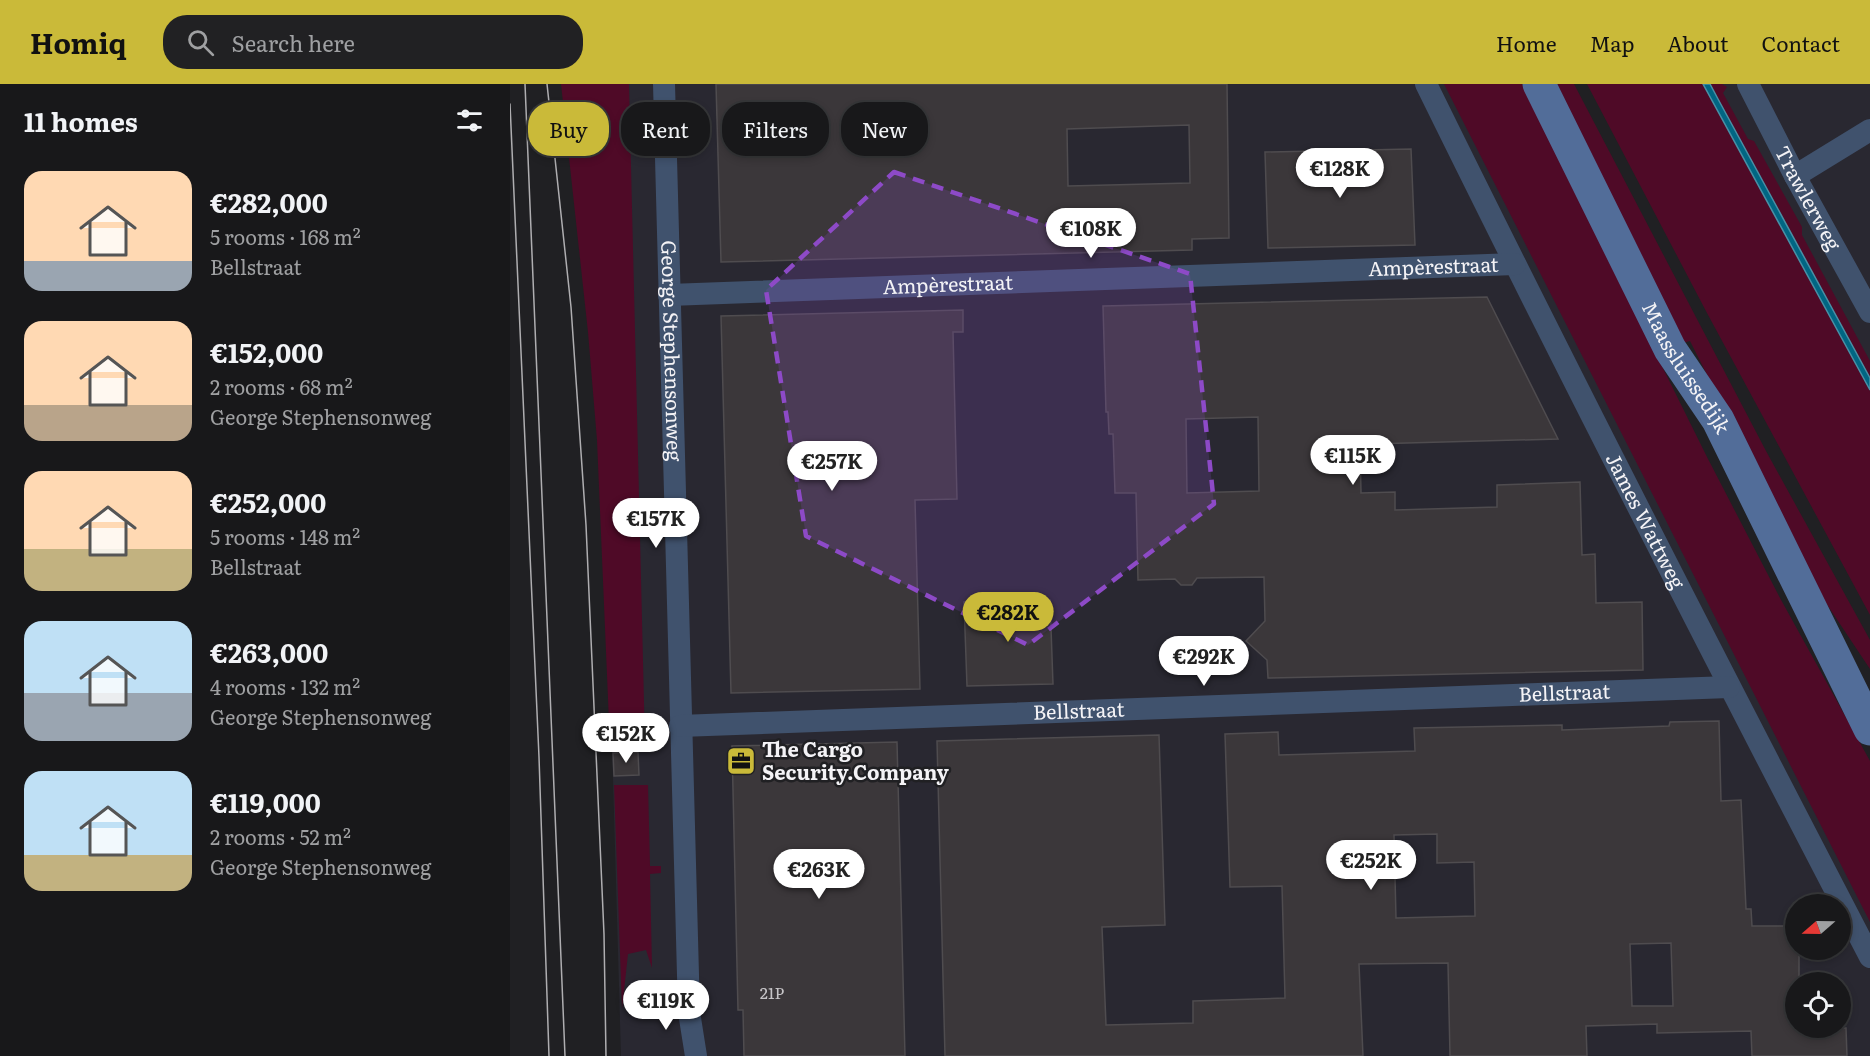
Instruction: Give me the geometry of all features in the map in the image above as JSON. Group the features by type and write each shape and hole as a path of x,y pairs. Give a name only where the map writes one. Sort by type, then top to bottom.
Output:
{"street":[{"name":"George Stephensonweg","path":"664,84 689,1012 696,1056"},
{"name":"James Wattweg","path":"1426,84 1729,687 1870,957"},
{"name":"Maassluissedijk","path":"1539,84 1670,349 1718,420 1870,729"},
{"name":"Trawlerweg","path":"1748,84 1795,176 1870,312"},
{"path":"1795,176 1870,130"},
{"name":"Ampèrestraat","path":"669,295 1515,264"},
{"name":"Maassluissedijk","path":"1834,652 1870,700"},
{"name":"Bellstraat","path":"680,726 1729,687"},
{"name":"George Stephensonweg","path":"682,1056 689,1012"}],"highlighted area":[{"path":"894,172 1190,274 1214,504 1028,645 806,536 766,290"}],"shaded area":[{"path":"561,84 629,84 629,102 621,102 621,156 631,156 645,744 610,745 597,440 569,156 609,156 609,102 563,102"},
{"path":"593,84 1458,84 1870,899 1870,1056 621,1056 595,156 609,156 609,102 594,102"},
{"path":"1444,84 1522,84 1707,457 1780,598 1870,761 1870,922"},
{"path":"1550,84 1574,84 1766,451 1870,640 1870,669 1824,600 1797,553 1690,341 1679,344"},
{"path":"1587,84 1722,84 1727,87 1723,93 1748,139 1754,141 1802,227 1802,235 1870,361 1870,615 1707,313"},
{"path":"1711,84 1870,84 1870,371"},
{"path":"614,785 648,785 650,866 661,866 661,873 650,874 652,968 646,950 628,954 622,1009"}],"water":[{"path":"1703,84 1710,84 1870,378 1870,390"}],"building":[{"path":"716,84 1227,84 1229,238 1192,239 1192,250 721,262","holes":["1189,125 1190,183 1068,186 1067,129"]},
{"path":"1411,149 1415,245 1268,248 1265,152"},
{"path":"1487,297 1558,439 1370,444 1370,447 1360,445 1361,493 1395,492 1395,510 1497,507 1497,485 1580,482 1582,555 1595,554 1596,603 1642,602 1643,670 1268,678 1267,660 1246,641 1265,621 1264,577 1197,578 1192,585 1181,585 1175,579 1138,580 1136,493 1115,493 1113,434 1109,434 1108,412 1106,412 1103,306","holes":["1258,417 1259,491 1187,493 1186,419"]},
{"path":"963,310 963,332 953,332 957,499 915,500 920,689 731,693 721,316"},
{"path":"1050,600 1053,684 967,686 964,602"},
{"path":"1719,721 1721,801 1741,800 1746,909 1751,909 1752,926 1785,926 1785,960 1799,960 1799,972 1785,972 1785,1038 1846,1038 1847,1056 1752,1056 1751,1031 1657,1033 1657,1024 1586,1026 1587,1056 1450,1056 1448,963 1359,964 1363,1056 945,1056 937,741 1159,735 1165,925 1102,927 1106,1025 1193,1023 1193,1001 1285,998 1282,886 1230,887 1225,734 1278,732 1279,755 1415,751 1414,728 1562,725 1562,730 1669,726 1670,722","holes":["1437,834 1437,863 1474,862 1475,916 1396,918 1394,835","1671,943 1673,1006 1632,1006 1630,944"]},
{"path":"897,742 905,1056 744,1056 743,1010 738,1010 732,746"},
{"path":"638,752 639,775 614,776 613,753"}],"tram line":[{"path":"525,84 565,1056"},
{"path":"547,84 571,307 586,525 604,934 606,1056"},
{"path":"510,104 539,757 549,1056"}],"place":[{"name":"The Cargo Security.Company","path":"741,761"}]}
